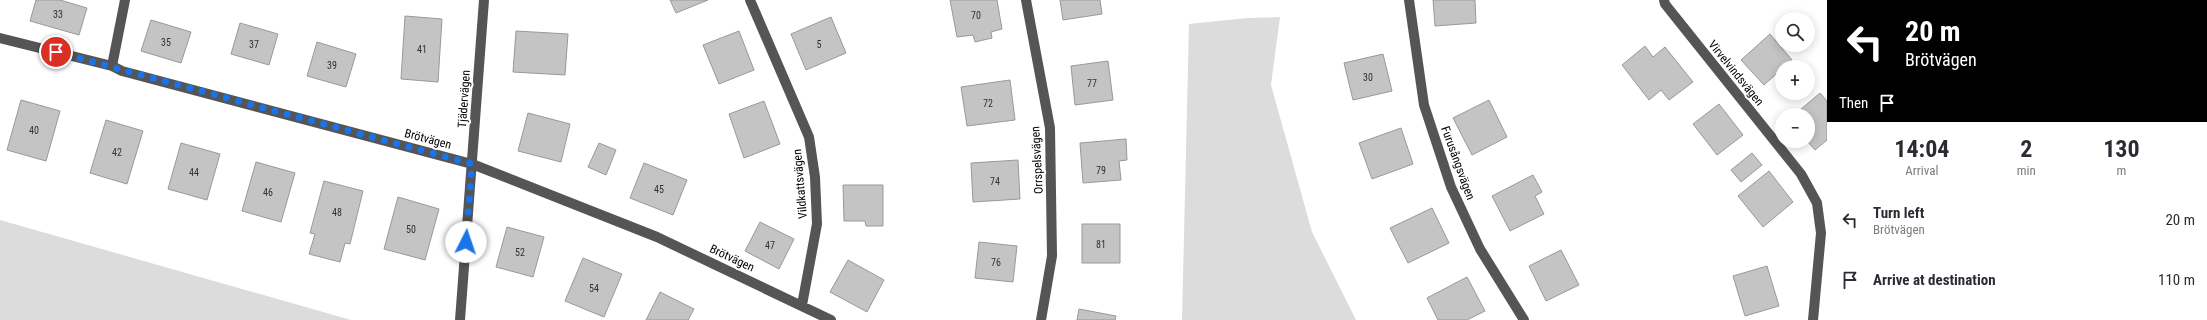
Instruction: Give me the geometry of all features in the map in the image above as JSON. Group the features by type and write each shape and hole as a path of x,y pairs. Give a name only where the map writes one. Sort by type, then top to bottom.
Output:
{"street":[{"path":"112,66 125,0"},
{"name":"Tjädervägen","path":"460,320 484,0"},
{"name":"Vildkattsvägen","path":"750,0 809,137 815,177 817,224 802,305"},
{"name":"Orrspelsvägen","path":"1026,0 1050,128 1052,256 1041,320"},
{"name":"Furusångsvägen","path":"1409,0 1424,105 1451,187 1480,250 1524,320"},
{"name":"Virvelvindsvägen","path":"1664,0 1665,4 1801,174 1817,203 1821,233 1813,320"},
{"name":"Brötvägen","path":"0,38 112,66 130,73 472,164 657,237 831,320"}],"shaded area":[{"path":"1280,17 1271,85 1312,232 1356,320 1182,320 1189,24 1247,18"},
{"path":"0,220 351,320 0,320"}],"building":[{"path":"36,0 60,0 87,8 79,35 30,21"},
{"path":"670,0 708,0 676,13"},
{"path":"950,0 997,0 1002,29 991,32 992,38 975,42 973,35 957,37"},
{"path":"1060,0 1100,0 1102,14 1063,20"},
{"path":"1433,0 1475,0 1476,23 1435,26"},
{"path":"405,16 442,19 438,82 401,79"},
{"path":"831,17 846,53 806,70 791,34"},
{"path":"151,20 191,32 181,63 141,51"},
{"path":"240,23 278,34 269,65 231,54"},
{"path":"516,31 568,34 565,75 513,72"},
{"path":"739,31 754,70 719,84 703,45"},
{"path":"1770,34 1775,40 1775,52 1785,52 1792,60 1775,60 1775,75 1764,85 1741,60"},
{"path":"317,42 356,54 346,87 307,76"},
{"path":"1645,46 1653,57 1665,47 1693,82 1669,100 1661,90 1649,100 1622,65"},
{"path":"1383,54 1392,91 1353,100 1344,63"},
{"path":"1108,61 1113,100 1075,105 1071,66"},
{"path":"1010,80 1015,120 967,126 961,87"},
{"path":"1820,93 1827,101 1827,140 1815,150 1813,148 1815,148 1815,108 1802,108 1812,100 1815,100 1815,97"},
{"path":"21,100 60,111 46,161 7,150"},
{"path":"1489,100 1507,137 1472,155 1453,118"},
{"path":"764,101 780,144 744,158 729,114"},
{"path":"1719,104 1743,135 1717,155 1693,124"},
{"path":"528,113 570,124 561,162 518,151"},
{"path":"106,120 143,131 127,184 90,173"},
{"path":"1401,128 1413,164 1372,179 1359,143"},
{"path":"1126,139 1127,160 1119,161 1121,180 1083,183 1080,143"},
{"path":"181,143 220,154 207,200 168,189"},
{"path":"599,143 616,150 606,175 588,167"},
{"path":"1752,153 1762,165 1741,182 1731,170"},
{"path":"1018,160 1020,199 973,202 971,163"},
{"path":"256,162 295,173 281,222 242,211"},
{"path":"644,163 687,180 673,215 630,198"},
{"path":"1769,171 1793,202 1763,227 1738,196"},
{"path":"1533,175 1542,192 1535,196 1544,214 1510,231 1492,196"},
{"path":"324,181 363,191 350,244 345,243 340,262 309,254 315,234 310,233"},
{"path":"843,185 883,185 883,226 866,226 865,221 844,221"},
{"path":"398,197 439,209 425,260 384,249"},
{"path":"1432,208 1449,243 1408,263 1390,228"},
{"path":"760,222 794,239 779,269 745,251"},
{"path":"1082,224 1120,224 1120,263 1082,263"},
{"path":"507,227 544,237 533,277 496,267"},
{"path":"979,242 1017,246 1013,282 975,278"},
{"path":"1561,250 1579,285 1546,301 1529,266"},
{"path":"583,258 622,274 604,317 565,301"},
{"path":"848,260 884,280 867,312 830,292"},
{"path":"1767,266 1779,306 1745,316 1733,276"},
{"path":"1467,277 1485,311 1467,320 1438,320 1427,298"},
{"path":"660,292 694,309 688,320 646,320"},
{"path":"1079,309 1116,316 1115,320 1077,320"}],"route":[{"path":"56,52 472,164 466,242"}]}
